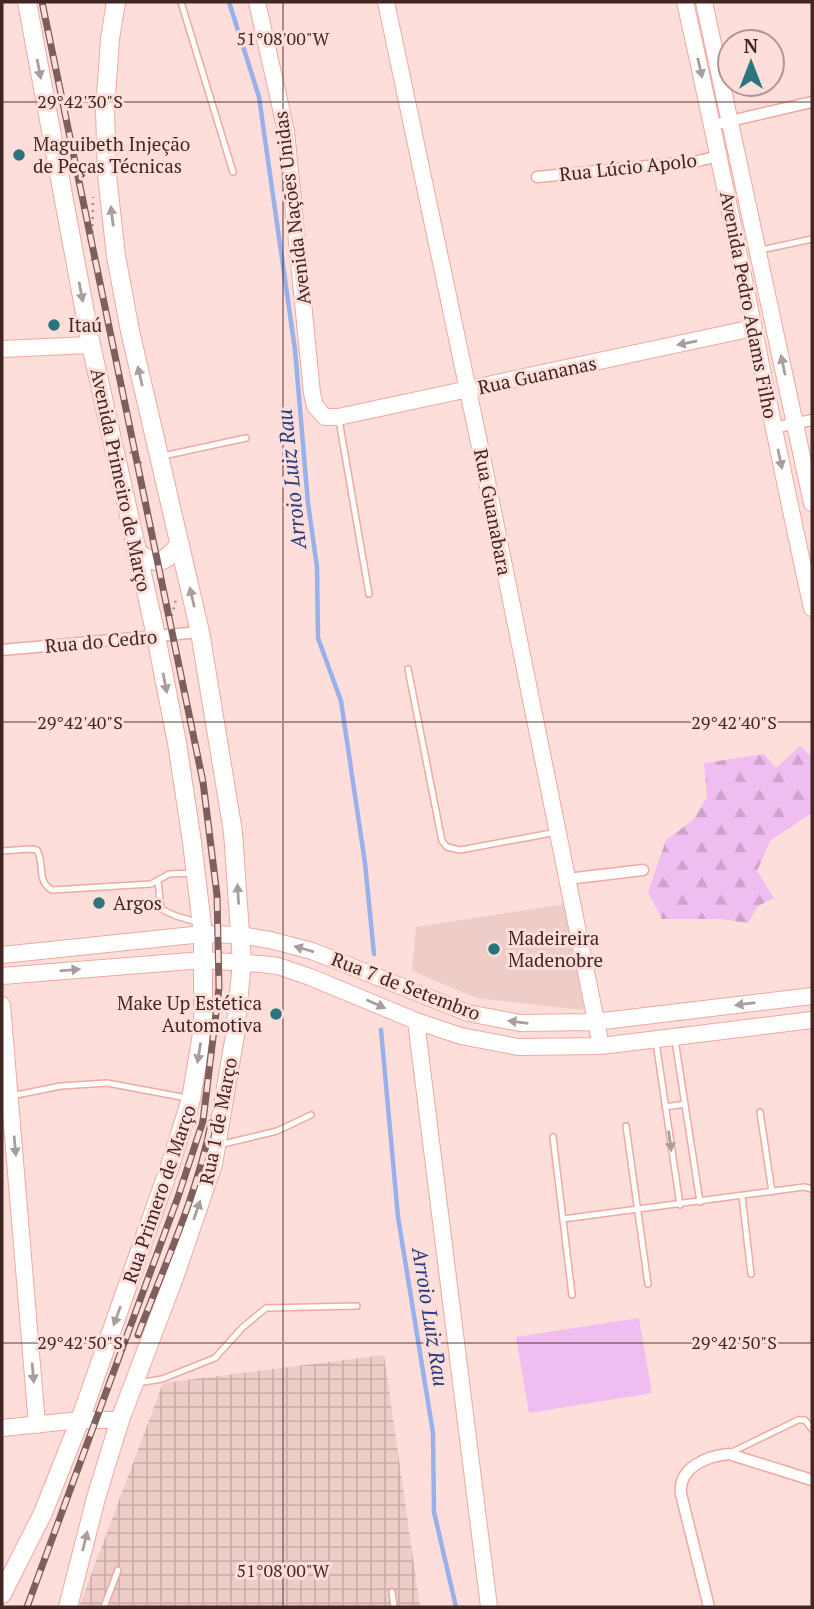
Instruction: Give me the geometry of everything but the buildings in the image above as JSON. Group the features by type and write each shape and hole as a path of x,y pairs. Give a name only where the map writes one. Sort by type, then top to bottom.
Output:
{"main road":[{"name":"Avenida Primeiro de Março","path":"27,2 91,345 177,743 196,872 203,960"},
{"name":"Avenida Primeiro de Março","path":"116,2 105,89 107,175 116,256 130,331 200,632 233,832 242,962"},
{"path":"136,552 149,560 162,561 169,558 180,544"},
{"name":"Rua Primero de Março","path":"80,1420 191,1099 203,1028 203,960"},
{"name":"Rua 1 de Março","path":"134,1384 213,1164 235,1035 242,962"},
{"path":"68,1607 96,1498 134,1384"},
{"path":"2,1594 43,1513 80,1420"}],"street":[{"name":"Avenida Nações Unidas","path":"257,2 286,131 312,393 315,406 330,416"},
{"name":"Rua Guanabara","path":"386,2 601,1046"},
{"name":"Avenida Pedro Adams Filho","path":"685,2 713,124 773,428 809,583 812,608"},
{"name":"Avenida Pedro Adams Filho","path":"704,2 812,503"},
{"path":"713,124 812,102"},
{"name":"Rua Lúcio Apolo","path":"537,177 698,161 719,156"},
{"name":"Rua Guananas","path":"330,416 468,390 753,328"},
{"path":"2,349 91,345"},
{"path":"773,428 812,420"},
{"name":"Rua do Cedro","path":"2,650 200,632"},
{"path":"567,879 643,870"},
{"name":"Rua 7 de Setembro","path":"2,955 202,928 270,940 312,951 468,1013 520,1023 595,1022 812,996"},
{"name":"Rua 7 de Setembro","path":"2,976 203,960 261,964 289,970 355,994 416,1021 461,1036 518,1047 601,1046 812,1020"},
{"path":"2,1005 11,1096 7,1117 37,1425"},
{"path":"416,1021 489,1607"},
{"path":"2,1428 80,1420 120,1420"},
{"path":"709,1607 680,1484 685,1473 702,1461 716,1455 729,1454 812,1480"}],"lane":[{"path":"181,2 233,172"},
{"path":"759,251 812,239"},
{"path":"330,416 369,594"},
{"path":"159,457 246,438"},
{"path":"408,669 442,841 447,847 460,850 558,832"},
{"path":"2,851 37,850 42,879 47,888 52,890 151,884 169,874 196,872"},
{"path":"158,881 161,909 202,928"},
{"path":"674,1037 701,1202"},
{"path":"656,1039 680,1205"},
{"path":"11,1096 61,1086 107,1083 191,1099"},
{"path":"665,1107 685,1104"},
{"path":"760,1112 772,1192"},
{"path":"216,1146 277,1131 312,1115"},
{"path":"626,1126 648,1284"},
{"path":"553,1137 572,1295"},
{"path":"563,1219 808,1187 812,1189"},
{"path":"742,1196 751,1274"},
{"path":"134,1384 162,1379 215,1358 242,1328 266,1308 357,1306"},
{"path":"729,1454 798,1420 805,1420 812,1429"},
{"path":"104,1607 118,1570"},
{"path":"392,1592 394,1607"}],"shaded area":[{"name":"Madeireira Madenobre","path":"565,904 584,1010 477,998 412,971 416,927"},
{"path":"384,1355 420,1607 79,1607 163,1383"}],"green space":[{"path":"800,746 812,757 812,813 770,841 757,871 774,898 758,906 748,923 721,919 662,919 648,892 666,840 693,820 707,797 704,763 764,754 776,768"},
{"path":"639,1318 652,1393 529,1413 516,1337"}],"waterway":[{"name":"Arroio Luiz Rau","path":"229,2 259,97 295,350 308,503 317,567 318,638 341,701 365,863 374,954"},
{"name":"Arroio Luiz Rau","path":"381,1030 398,1217 433,1433 434,1512 456,1607"}],"railway":[{"path":"27,1607 178,1197 203,1121 219,988 217,895 203,782 42,2"},
{"path":"138,1335 189,1204 211,1123"}],"place":[{"name":"Maguibeth Injeção de Peças Técnicas","path":"19,155"},
{"name":"Itaú","path":"54,325"},
{"name":"Argos","path":"99,903"},
{"name":"Madeireira Madenobre","path":"494,949"},
{"name":"Make Up Estética Automotiva","path":"276,1014"}]}
